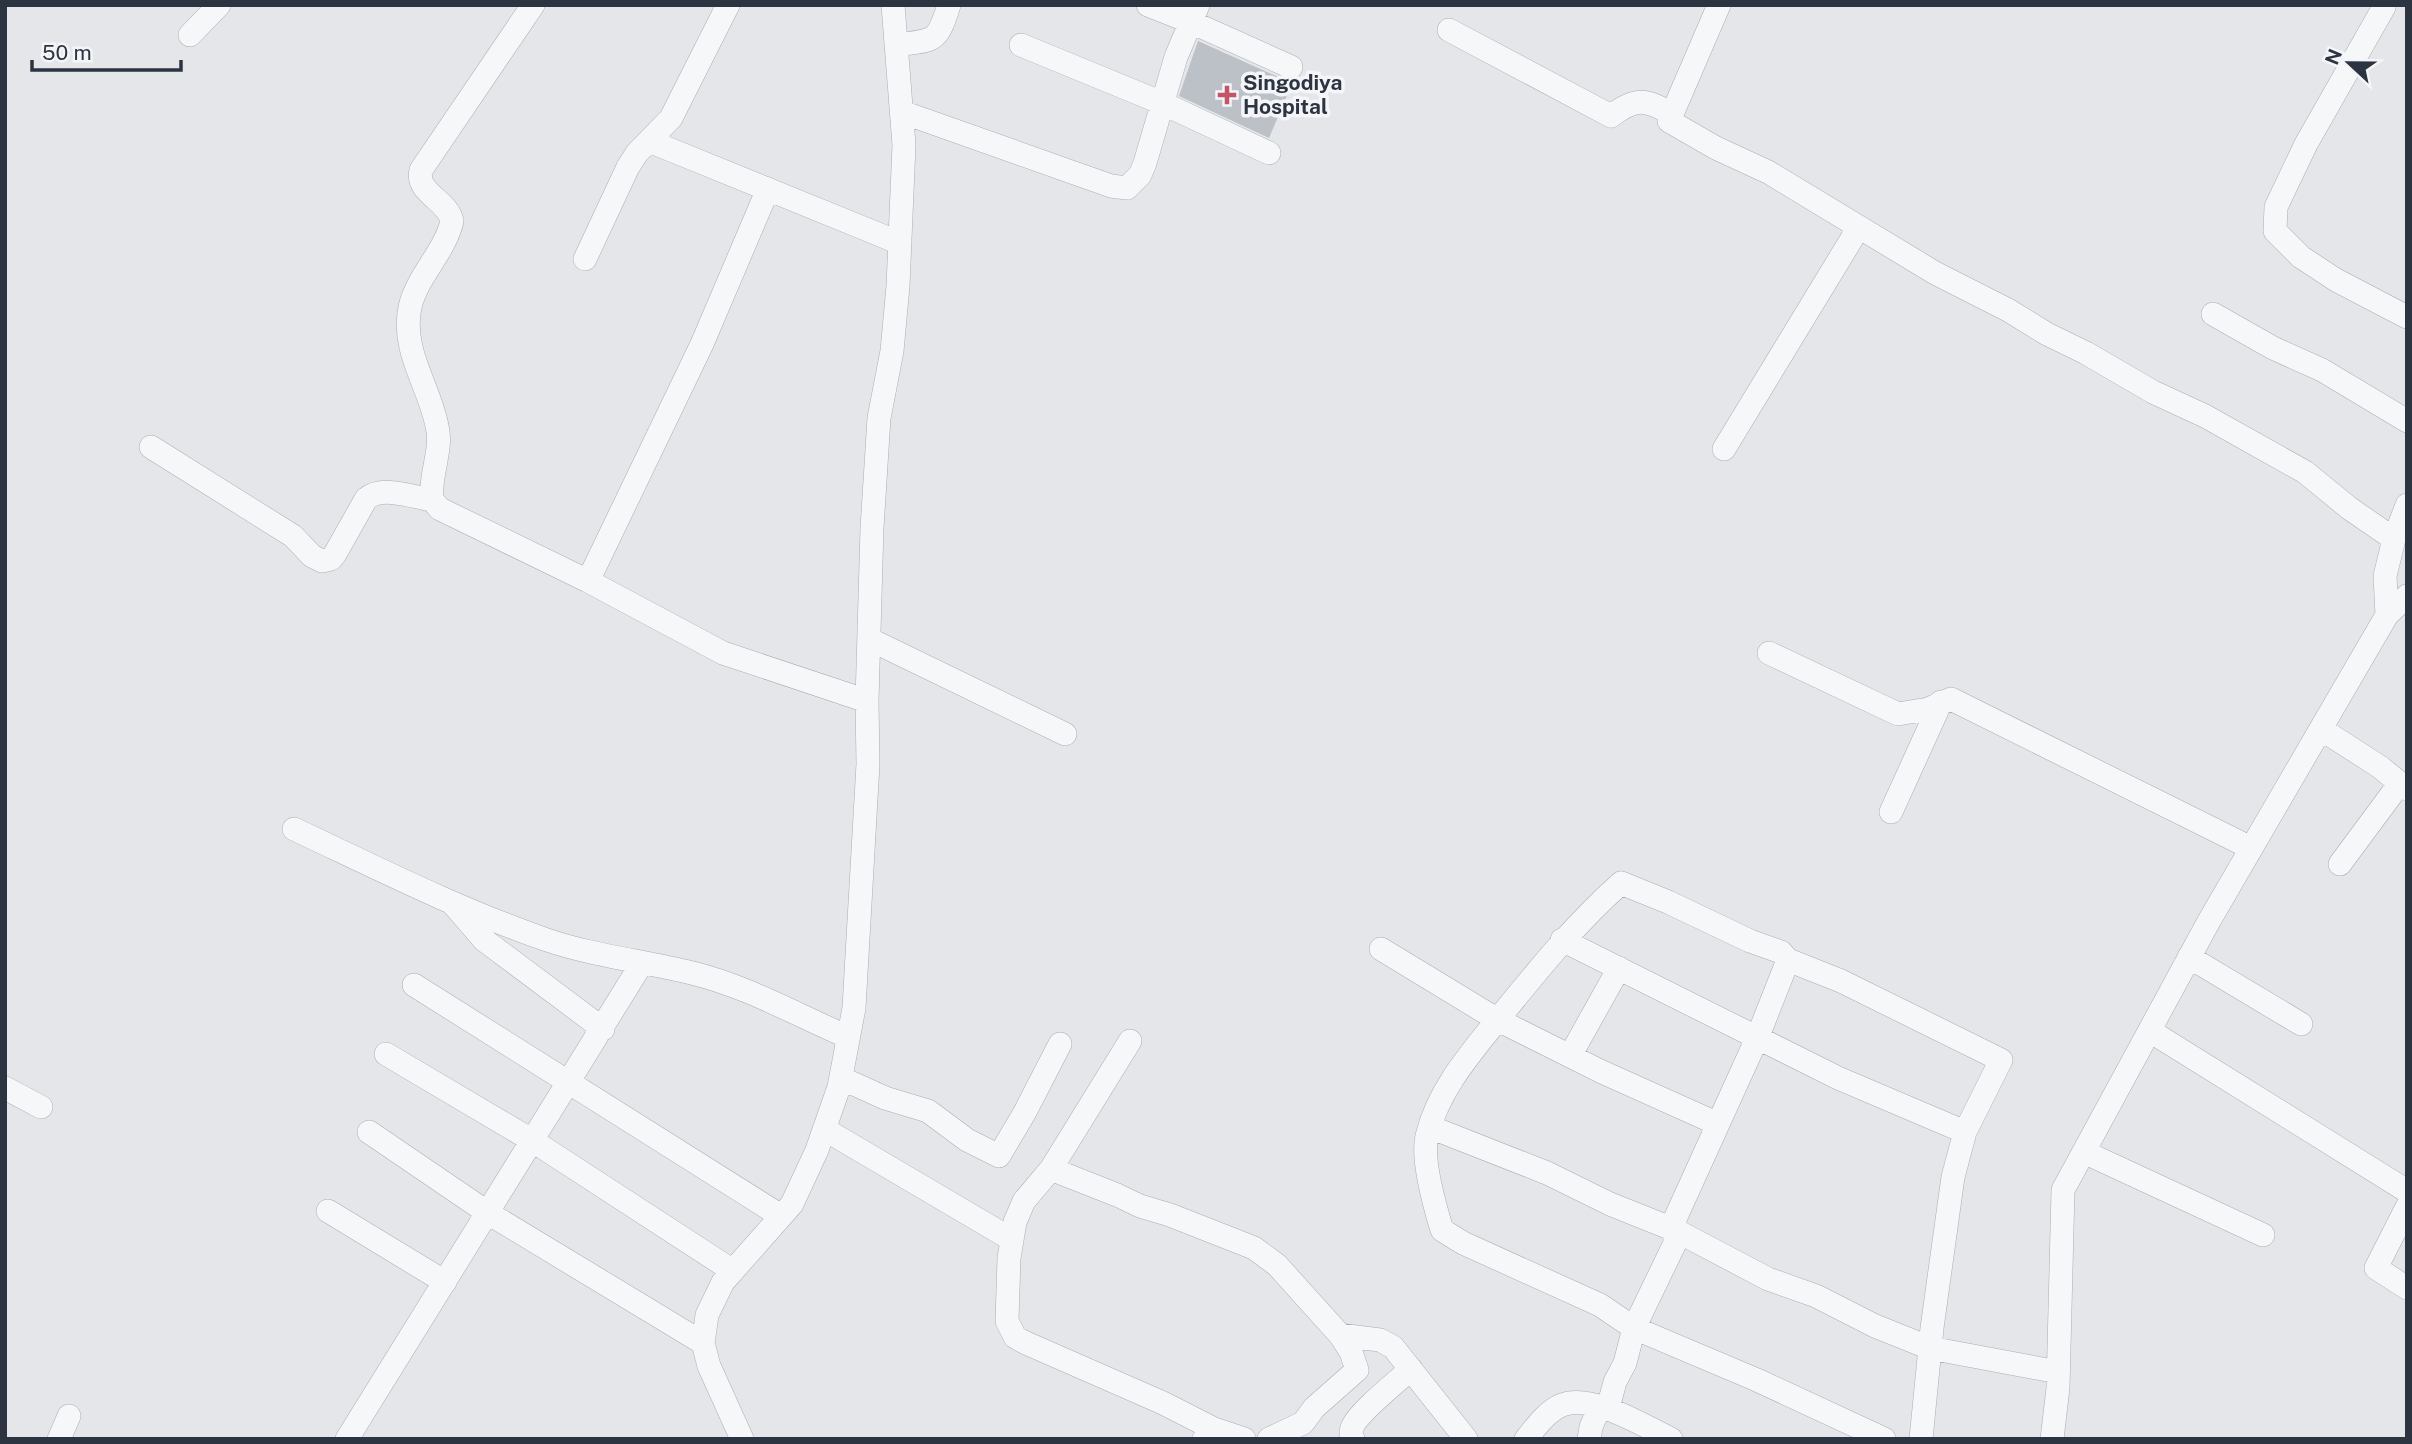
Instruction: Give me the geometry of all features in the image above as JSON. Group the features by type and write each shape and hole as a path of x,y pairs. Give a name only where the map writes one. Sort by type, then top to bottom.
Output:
{"street":[{"path":"432,500 439,435 414,365 408,325 410,307 417,289 452,221 448,210 425,188 419,175 533,5"},
{"path":"585,258 628,167 637,153 671,118 728,5"},
{"path":"742,1439 709,1366 703,1343 707,1315 723,1283 792,1204 824,1129 841,1077 854,1008 868,764 872,528 879,418 892,351 904,145 893,5"},
{"path":"896,45 928,41 937,36 949,5"},
{"path":"1148,5 1195,14 1291,67"},
{"path":"1718,6 1669,121 1716,148 1768,172 1935,273 2305,472 2349,508 2394,539"},
{"path":"2384,6 2306,144 2276,206 2275,231 2310,262 2336,280 2407,317"},
{"path":"190,35 211,8"},
{"path":"902,112 1119,188 1127,188 1140,175 1176,57 1195,14"},
{"path":"1449,30 1611,116 1623,107 1639,101 1654,104 1672,114"},
{"path":"1021,45 1162,103 1269,153"},
{"path":"649,141 900,243"},
{"path":"588,581 702,344 768,189"},
{"path":"1724,449 1859,227"},
{"path":"2213,314 2273,348 2322,370 2407,421"},
{"path":"151,447 293,536 322,561 331,559 335,554 366,499 371,495 386,493 432,500 440,509 588,581 723,653 867,701"},
{"path":"2387,615 2385,576 2394,539 2407,505"},
{"path":"2052,1439 2058,1372 2063,1190 2251,848 2387,615 2407,596"},
{"path":"869,639 1065,734"},
{"path":"1769,653 1898,714 1928,709 1951,699 2251,848"},
{"path":"1891,811 1941,702"},
{"path":"2321,729 2380,767 2403,786 2340,864"},
{"path":"294,829 452,903 550,941 720,981 848,1037"},
{"path":"1884,1439 1758,1380 1634,1328 1600,1305 1516,1268 1442,1230 1428,1173 1426,1138 1440,1100 1459,1068 1562,940 1621,884 1781,952 1788,960 1840,981 2001,1060 1965,1132 1949,1205 1921,1439"},
{"path":"452,903 484,940 603,1029"},
{"path":"1562,940 1838,1078 1965,1132"},
{"path":"1381,949 1498,1020 1718,1124"},
{"path":"2189,957 2301,1024"},
{"path":"1525,1439 1552,1411 1564,1404 1609,1404 1615,1382 1625,1363 1634,1328 1675,1242 1675,1219 1758,1037 1788,960"},
{"path":"347,1439 642,962"},
{"path":"1570,1056 1619,968"},
{"path":"414,985 781,1216"},
{"path":"2150,1031 2407,1191"},
{"path":"1130,1041 1051,1169 1024,1201 1011,1239 1007,1321 1015,1337 1163,1403 1209,1434 1244,1439"},
{"path":"841,1077 885,1098 928,1111 967,1140 999,1156 1026,1112 1060,1044"},
{"path":"386,1054 533,1141 733,1271"},
{"path":"5,1088 41,1107"},
{"path":"1430,1127 1502,1154 1610,1204 1675,1230 1768,1279 1816,1296 1875,1326 1930,1348 2058,1372"},
{"path":"824,1129 1011,1239"},
{"path":"369,1132 488,1213 703,1343"},
{"path":"2084,1152 2263,1235"},
{"path":"1051,1169 1140,1206 1254,1248 1277,1265 1340,1335 1351,1352 1357,1370 1314,1408 1303,1423 1269,1439"},
{"path":"2407,1207 2375,1268 2407,1288"},
{"path":"328,1211 445,1282"},
{"path":"1340,1335 1387,1343 1466,1439"},
{"path":"1353,1439 1352,1427 1360,1416 1411,1369"},
{"path":"1589,1439 1591,1427 1601,1406"},
{"path":"1601,1406 1671,1439"},
{"path":"59,1439 69,1416"}],"building":[{"path":"1198,41 1285,80 1293,81 1269,138 1179,96"}],"place":[{"name":"Singodiya Hospital","path":"1227,95"}]}
